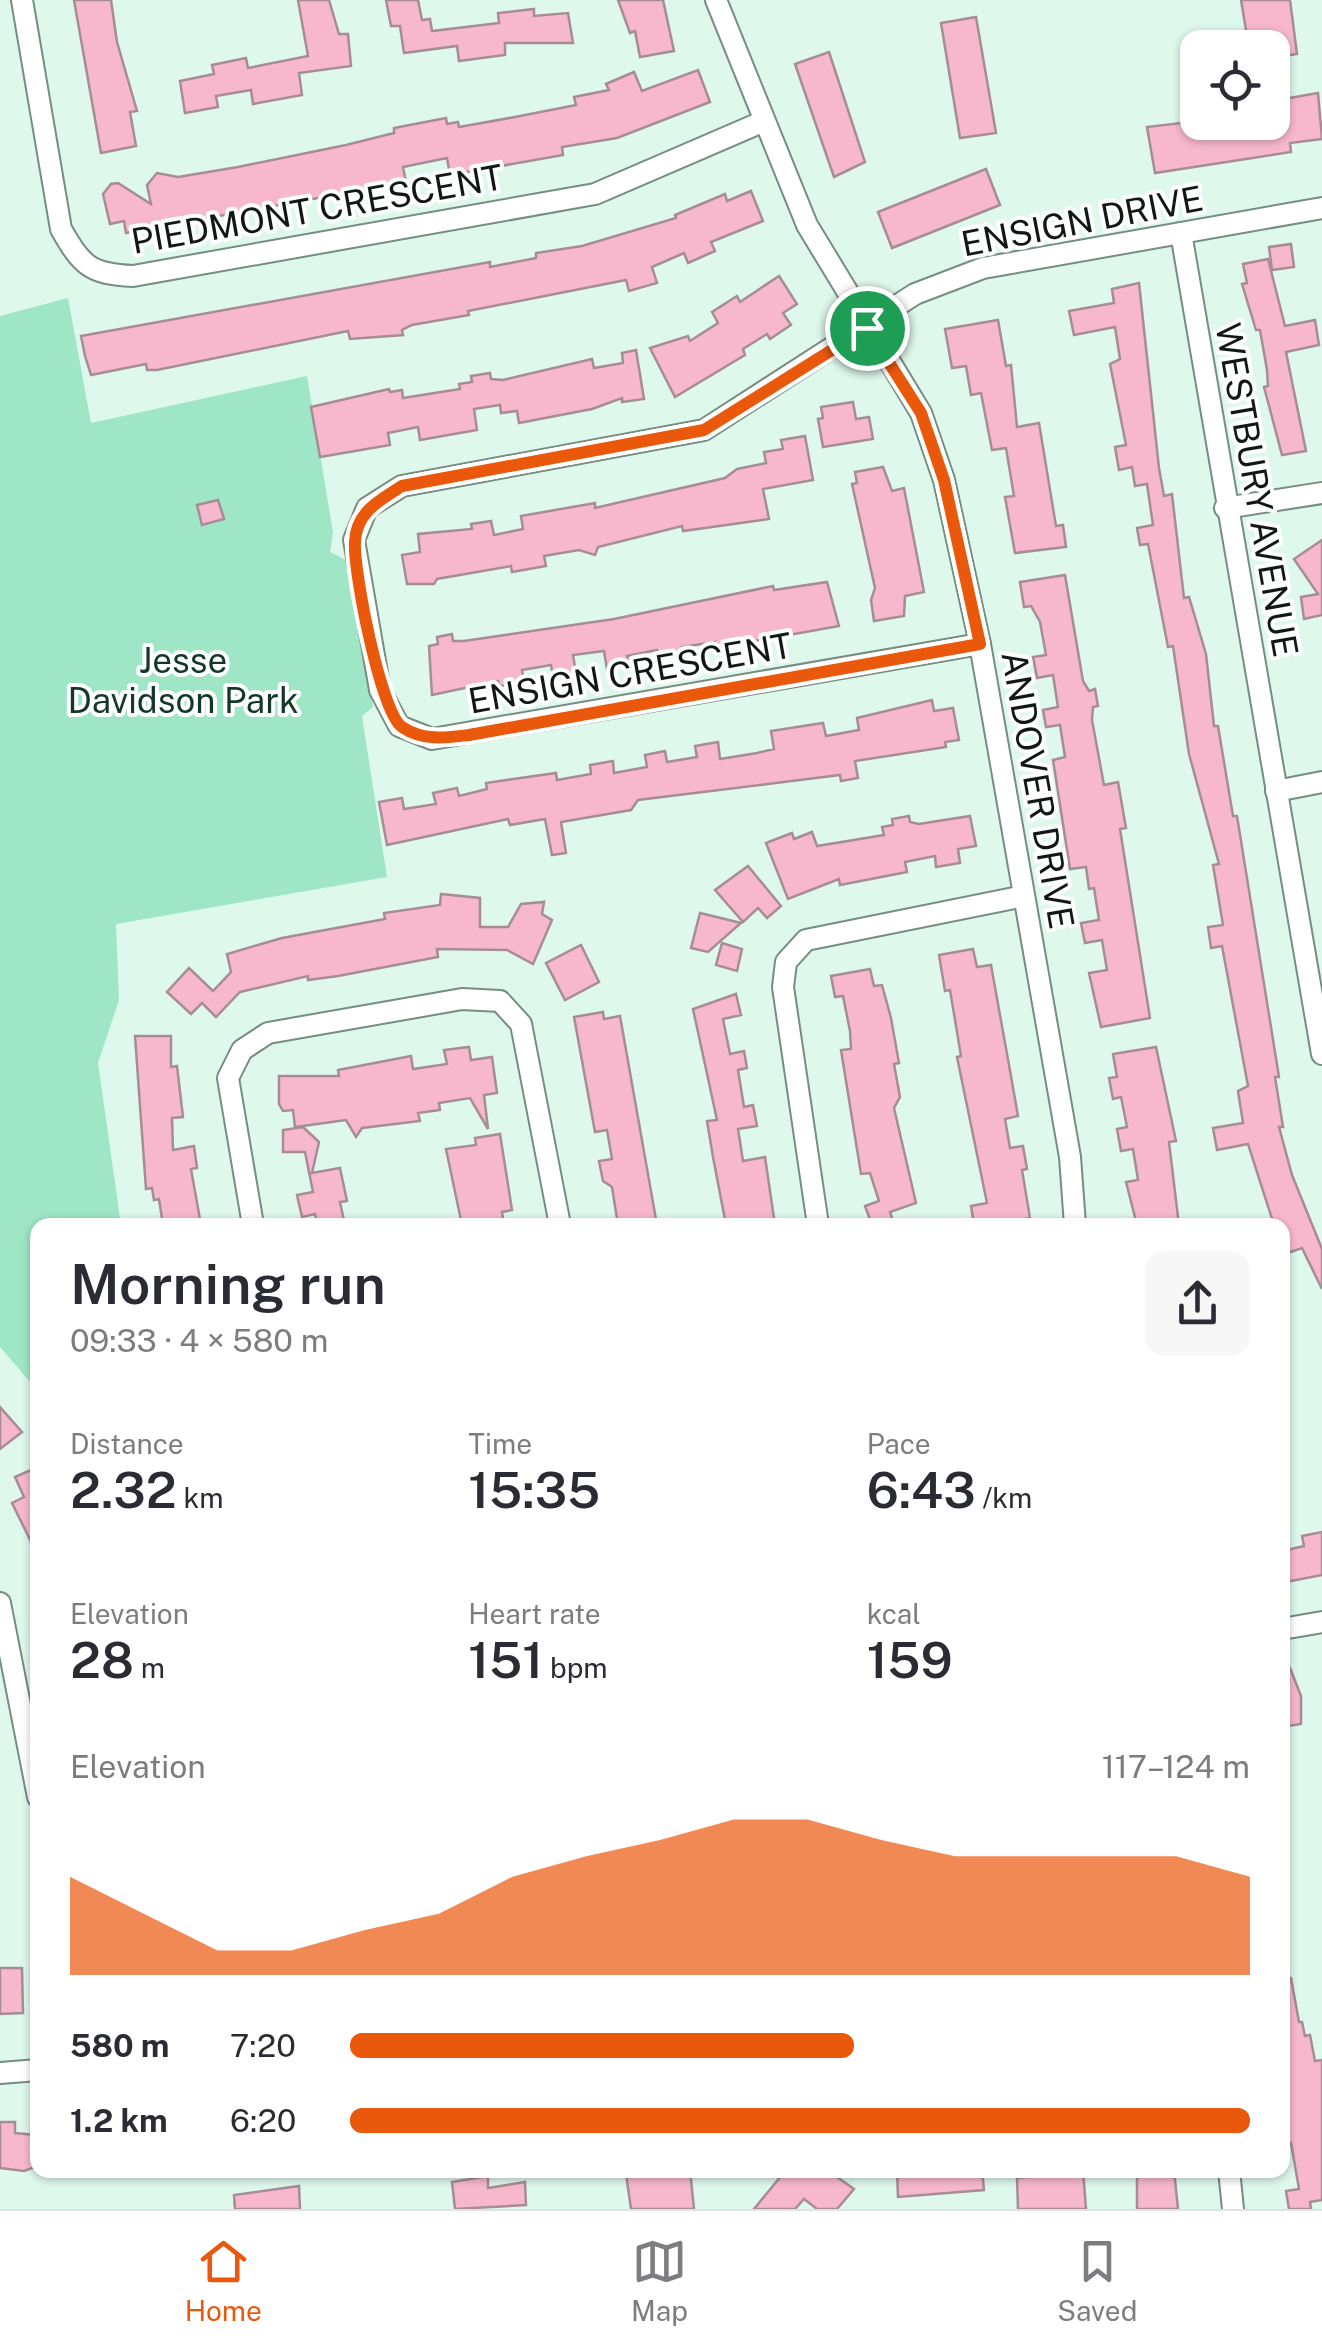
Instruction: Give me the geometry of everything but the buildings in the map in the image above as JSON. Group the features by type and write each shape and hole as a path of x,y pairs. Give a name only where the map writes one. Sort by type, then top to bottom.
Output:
{"street":[{"name":"PIEDMONT CRESCENT","path":"22,0 61,230 79,261 104,274 133,276 595,194 762,122"},
{"name":"ANDOVER DRIVE","path":"716,0 762,122 807,225 921,413 944,480 980,644 1070,1158 1074,1218"},
{"name":"ENSIGN DRIVE","path":"867,328 915,294 984,268 1322,208"},
{"name":"WESTBURY AVENUE","path":"1181,233 1225,508 1322,1054"},
{"name":"ENSIGN CRESCENT","path":"867,328 704,430 402,486 367,508 354,540 380,690 399,726 432,739 980,644"},
{"path":"1225,508 1322,494"},
{"path":"1276,791 1322,782"},
{"path":"817,1218 782,986 786,962 806,940 1024,896"},
{"path":"252,1218 228,1078 242,1050 268,1033 462,999 500,1001 521,1024 559,1218"},
{"path":"0,1603 30,1756"},
{"path":"1290,1628 1322,1622"},
{"path":"0,2073 30,2071"},
{"path":"1230,2178 1233,2209"}],"green space":[{"name":"Jesse Davidson Park","path":"68,298 91,423 307,376 333,532 330,552 346,560 373,707 362,716 387,877 116,924 119,1000 98,1063 120,1218 30,1218 30,1382 0,1347 0,316"}],"route":[{"path":"867,328 921,413 944,480 980,644 469,735 432,739 399,726 380,690 354,540 367,508 402,486 704,430 867,328"}]}
